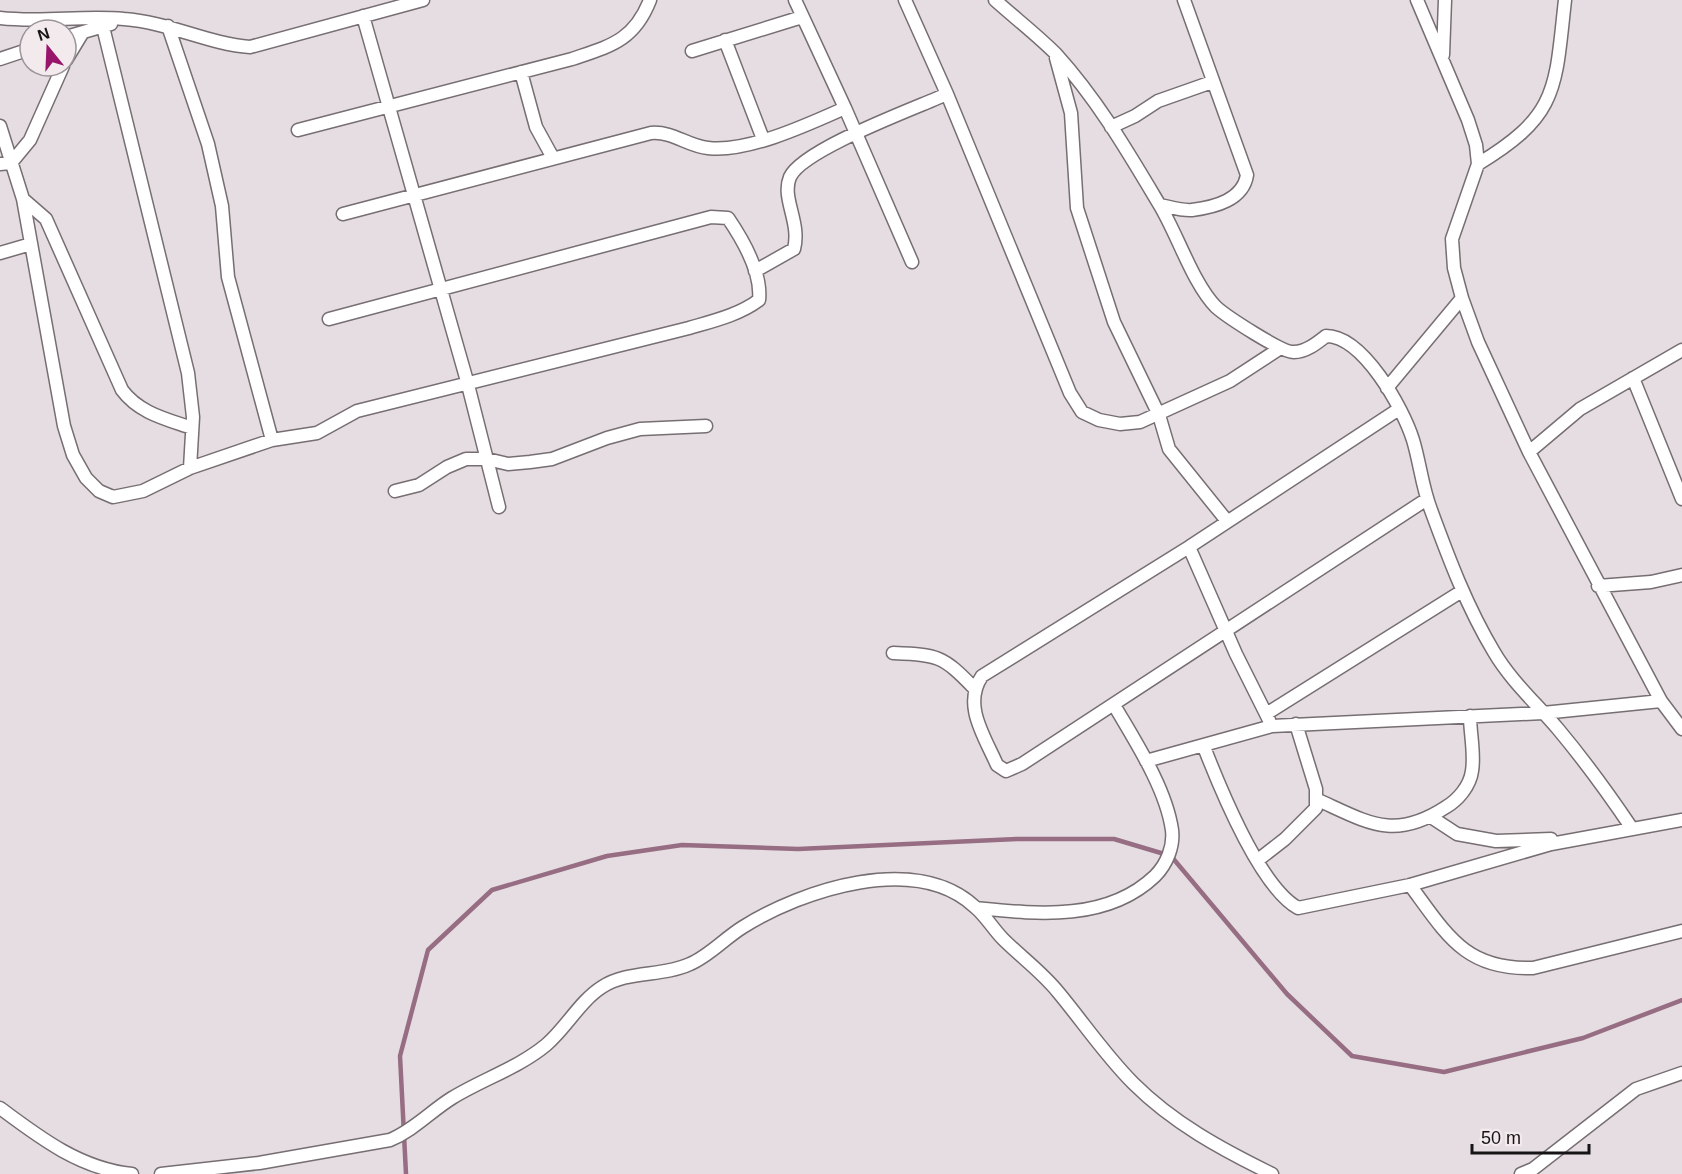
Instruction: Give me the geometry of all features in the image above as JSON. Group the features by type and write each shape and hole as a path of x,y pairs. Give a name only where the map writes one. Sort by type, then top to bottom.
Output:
{"street":[{"path":"0,18 33,22 125,18 168,26 234,46 250,47 423,0"},
{"path":"298,130 611,46 631,33 644,16 650,0"},
{"path":"795,0 912,262"},
{"path":"905,0 948,94 1070,393 1082,412 1100,420 1120,424 1140,422 1230,381 1279,349"},
{"path":"995,0 1056,54 1111,127 1160,205 1194,272 1216,307 1279,349 1294,352 1311,347 1326,336 1334,336 1351,346 1388,388 1413,439 1427,499 1462,591 1494,652 1527,698 1584,759 1631,827"},
{"path":"1160,205 1191,210 1236,197 1245,187 1247,175 1184,0"},
{"path":"1416,0 1443,59 1476,144 1478,164 1452,239 1454,268 1478,342 1529,452 1598,586 1661,701 1682,729"},
{"path":"1443,59 1445,0"},
{"path":"1478,164 1516,139 1530,127 1545,107 1559,52 1565,0"},
{"path":"363,16 467,381 499,507"},
{"path":"692,51 802,17"},
{"path":"78,33 125,18"},
{"path":"168,26 208,144 222,206 228,277 272,440"},
{"path":"103,27 188,373 192,429 190,468"},
{"path":"78,40 83,32"},
{"path":"725,40 763,139"},
{"path":"0,59 18,53"},
{"path":"1056,54 1071,113 1077,208 1114,322 1159,415 1169,449 1227,520"},
{"path":"520,72 537,127 553,158"},
{"path":"5,164 30,140 58,78"},
{"path":"1111,127 1135,117 1158,101 1212,82"},
{"path":"755,272 794,249 797,237 796,222 788,197 790,178 800,164 856,134 948,94"},
{"path":"343,214 661,132 707,148 738,146 801,128 845,108"},
{"path":"0,126 5,164 23,199 64,426 73,455 87,478 99,491 113,497 129,495 190,468 272,440 317,433 357,411 467,381 689,328 728,316 749,308 759,300 760,289 739,234 728,218 721,216 697,220 329,319"},
{"path":"23,199 46,219 122,390 145,411 192,429"},
{"path":"0,253 31,244"},
{"path":"1388,388 1462,298"},
{"path":"1529,452 1580,409 1682,350"},
{"path":"1633,378 1682,499"},
{"path":"1399,409 1189,547 982,676 974,688 973,703 978,723 997,765 1006,771 1114,705 1427,499"},
{"path":"395,491 419,485 447,467 466,459 487,459 508,464 552,459 606,438 640,429 706,426"},
{"path":"1189,547 1269,720"},
{"path":"1598,586 1630,585 1682,574"},
{"path":"1146,761 1204,747 1269,720 1462,591"},
{"path":"893,653 932,655 942,658 974,688"},
{"path":"1269,720 1296,724 1543,713 1661,701"},
{"path":"976,908 1037,914 1068,913 1131,895 1146,885 1162,869 1171,849 1172,831 1146,761 1114,705"},
{"path":"1318,800 1389,827 1406,827 1431,817 1451,804 1465,790 1472,772 1470,716"},
{"path":"1258,860 1286,839 1310,815 1318,800 1296,724"},
{"path":"1204,747 1226,801 1258,860 1281,894 1298,908 1410,885 1520,852 1631,827 1682,820"},
{"path":"1431,817 1457,834 1496,841 1582,838"},
{"path":"161,1174 258,1163 390,1140 404,1134 450,1099 536,1054 555,1038 600,988 614,980 679,968 693,963 742,927 767,913 840,886 888,879 919,882 961,895 1056,989 1133,1083 1191,1131 1272,1174"},
{"path":"1410,885 1436,920 1474,958 1512,969 1533,968 1682,931"},
{"path":"1521,1174 1533,1169 1636,1089 1682,1073"},
{"path":"0,1108 73,1157 112,1172 132,1174"}],"waterway":[{"path":"406,1174 400,1056 428,950 492,890 607,856 682,845 798,849 1017,839 1114,839 1171,856 1287,994 1352,1056 1444,1072 1583,1038 1682,1000"}]}
